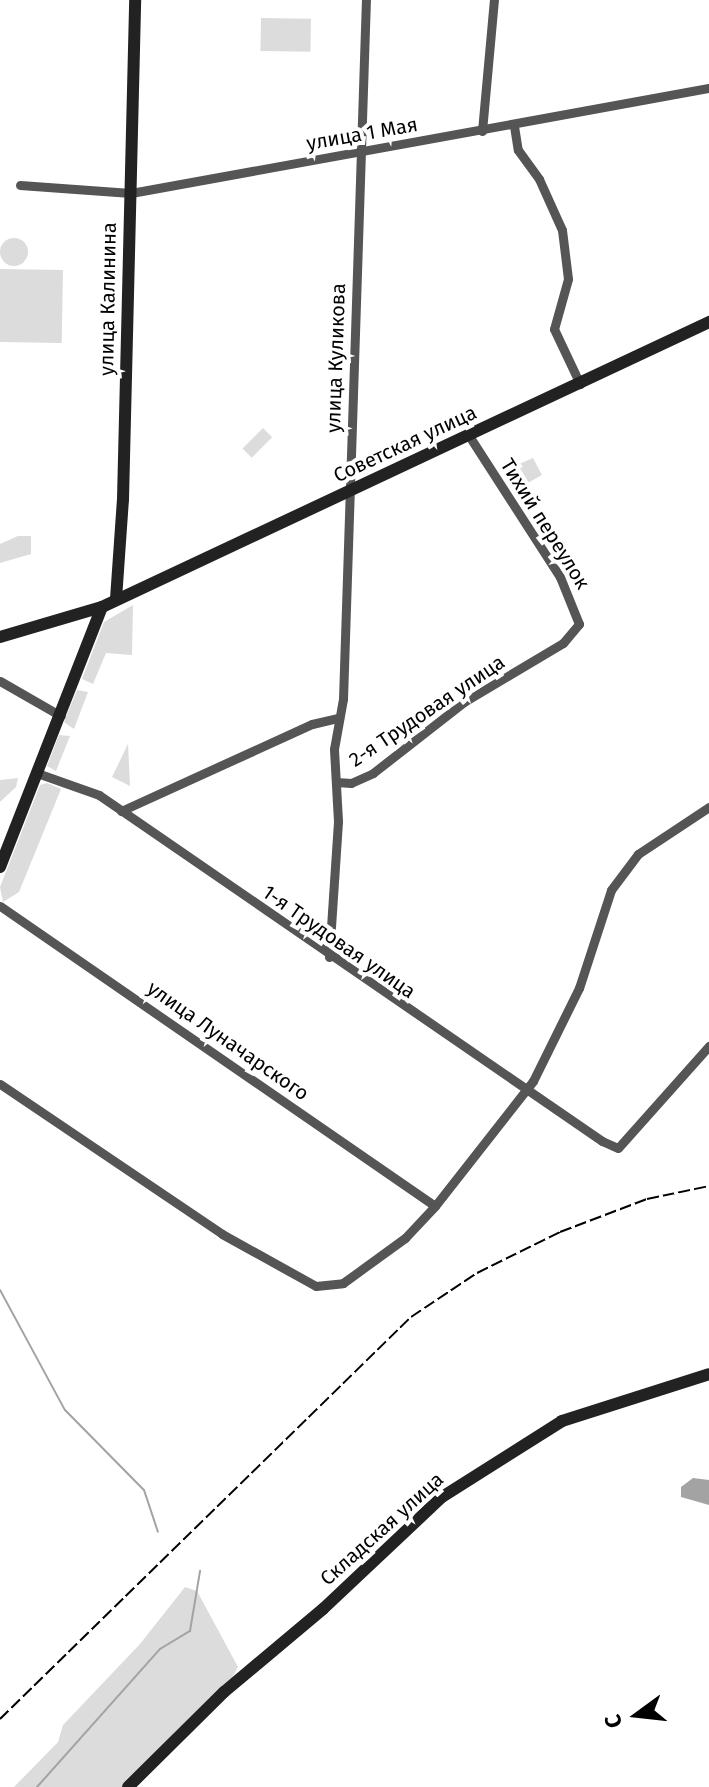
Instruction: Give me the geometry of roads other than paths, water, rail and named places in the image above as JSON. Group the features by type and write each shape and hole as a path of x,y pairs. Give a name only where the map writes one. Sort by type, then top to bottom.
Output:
{"street":[{"name":"улица Калинина","path":"116,599 135,0"},
{"name":"улица Куликова","path":"329,957 366,0"},
{"path":"482,131 494,0"},
{"name":"улица 1 Мая","path":"20,185 131,193 514,126 709,88"},
{"path":"514,126 518,150 539,179 562,230 568,279 554,329 580,384"},
{"name":"Советская улица","path":"0,637 102,607 709,322"},
{"name":"Тихий переулок","path":"469,436 560,577 576,609 576,633"},
{"path":"0,867 102,607"},
{"name":"2-я Трудовая улица","path":"336,782 351,783 373,773 464,702 576,633"},
{"path":"0,681 61,716"},
{"path":"121,811 312,724 339,718"},
{"name":"1-я Трудовая улица","path":"37,773 99,795 525,1092 618,1148 709,1046"},
{"path":"0,1084 222,1234 316,1286 343,1283 405,1238 435,1206 525,1092 579,988 611,890 638,854 709,807"},
{"name":"улица Луначарского","path":"0,906 435,1206"},
{"name":"Складская улица","path":"128,1787 203,1711 323,1609 442,1497 562,1421 709,1374"}],"waterway":[{"path":"0,1290 65,1410 144,1490 158,1532"},
{"path":"37,1787 160,1649 190,1631 200,1571"}],"railway":[{"path":"0,1719 411,1317 477,1273 560,1232 647,1199 709,1186"}]}
